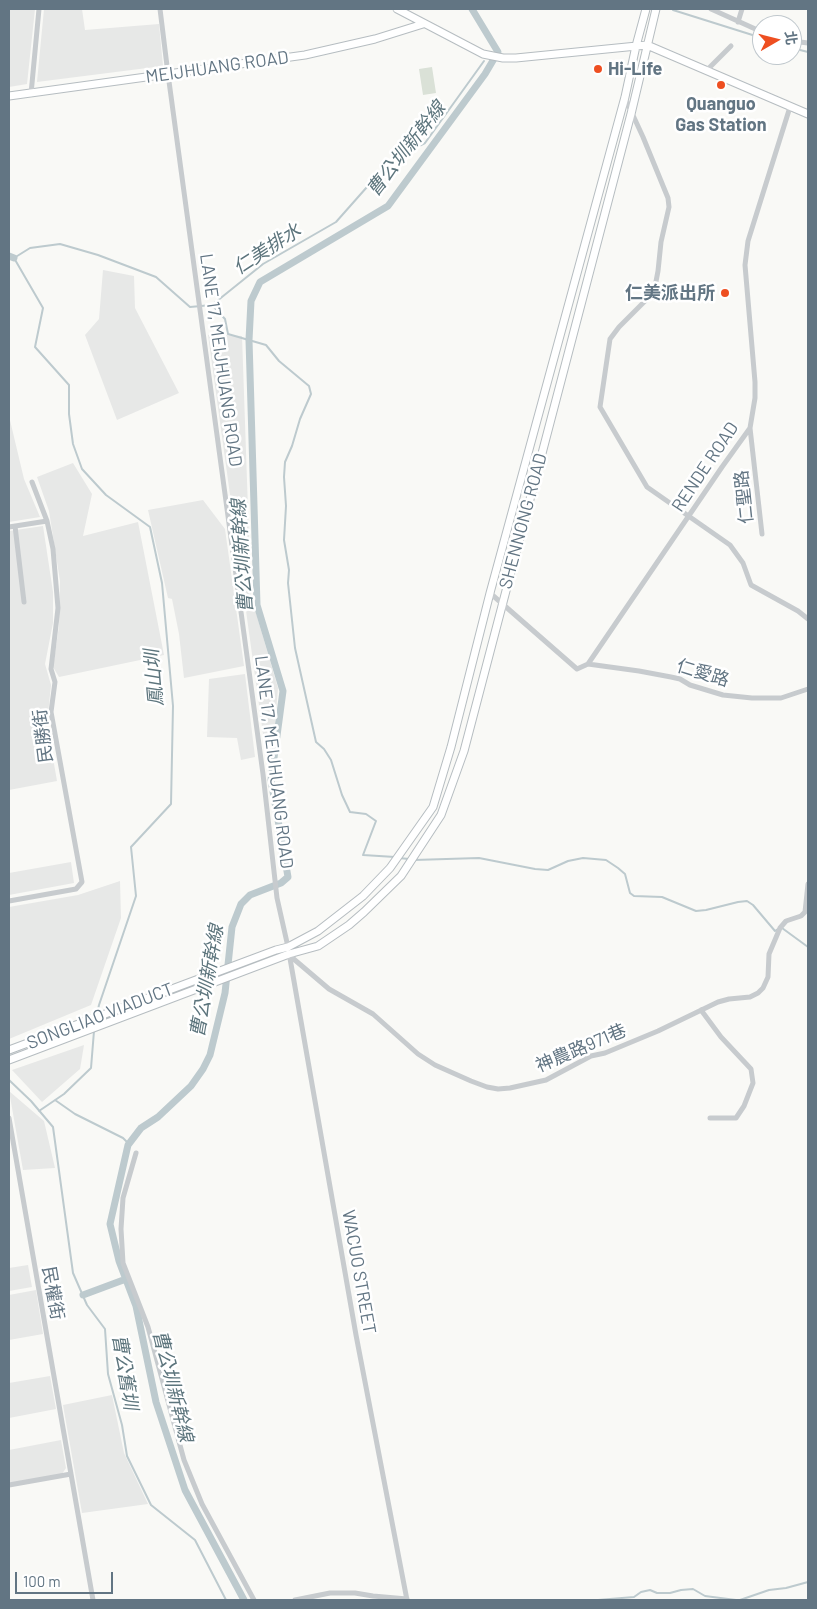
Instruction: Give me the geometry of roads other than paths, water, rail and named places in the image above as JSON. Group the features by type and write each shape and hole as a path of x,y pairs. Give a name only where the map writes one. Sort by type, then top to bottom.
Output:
{"street":[{"path":"31,94 40,9"},
{"name":"LANE 17, MEIJHUANG ROAD","path":"160,9 277,898 288,951"},
{"path":"397,9 483,54 503,58 647,45 808,114"},
{"name":"SHENNONG ROAD","path":"278,959 363,896 390,868 432,807 451,747 490,593 625,97 646,9"},
{"name":"SHENNONG ROAD","path":"276,950 288,951 318,946 349,925 401,876 441,815 464,751 632,110 656,9"},
{"path":"712,9 752,28"},
{"path":"738,22 742,9"},
{"name":"MEIJHUANG ROAD","path":"9,96 304,55 375,39 423,24"},
{"path":"706,71 731,46"},
{"path":"625,97 668,198 669,206 661,242 654,292 619,327 610,339 600,406 647,487 730,545 743,562 751,585 798,611 808,619"},
{"name":"RENDE ROAD","path":"588,664 750,428 755,382 744,265 748,241 790,107"},
{"name":"仁聖路","path":"750,428 762,534"},
{"name":"民勝街","path":"9,901 76,889 82,882 51,712 55,682 51,669 58,608 53,549 47,521 32,482"},
{"path":"24,602 12,526 47,521"},
{"path":"490,593 577,669 588,664"},
{"name":"仁愛路","path":"588,664 680,679 690,685 724,695 780,698 808,689"},
{"name":"神農路971巷","path":"288,951 329,990 373,1014 418,1054 435,1065 471,1081 498,1089 533,1084 546,1080 591,1056 605,1053 658,1031 701,1010 729,999 750,997 763,988 768,978 769,954 776,935 786,921 801,916 805,912 808,884"},
{"name":"SONGLIAO VIADUCT","path":"9,1050 276,950"},
{"name":"WACUO STREET","path":"288,951 355,1326 407,1600"},
{"name":"SONGLIAO VIADUCT","path":"9,1060 278,959"},
{"path":"701,1010 751,1069 753,1083 744,1106 736,1118 710,1118"},
{"name":"民權街","path":"9,1118 93,1600"},
{"path":"136,1153 123,1198 120,1229 124,1263 148,1327 184,1460 202,1504 254,1600"},
{"path":"9,1485 71,1474"},
{"path":"295,1600 330,1593 355,1593 407,1600"}],"waterway":[{"name":"曹公圳新幹線","path":"244,1600 185,1490 156,1402 136,1306 119,1261 110,1224 128,1145 141,1128 158,1117 191,1086 210,1055 225,993 232,927 241,904 250,895 281,883 288,877 271,780 283,691 257,605 249,340 251,301 260,282 388,206 485,74 498,52 472,9"},
{"name":"仁美排水","path":"673,10 752,35"},
{"name":"仁美排水","path":"802,50 808,52"},
{"name":"鳳山圳","path":"97,1014 136,896 131,847 171,804 173,706 162,583 150,527 106,495 82,469 73,444 69,414 69,385 35,347 43,308 14,258 30,248 60,244 98,255 156,277 190,307 212,305 263,264 336,222 390,161 425,143 484,61"},
{"name":"鳳山圳","path":"9,256 14,258"},
{"path":"212,305 225,319 228,334 266,345 279,361 309,386 311,394 285,462 284,477 286,506 284,540 289,570 288,583 295,648 316,742 324,749 331,760 342,795 350,812 366,814 376,821 363,855 395,857"},
{"path":"399,858 409,859"},
{"path":"414,860 479,858 548,870 568,861 583,858 606,860 625,874 630,893 634,896 662,897 696,911 747,901 753,905 775,931 778,929"},
{"path":"782,928 808,947"},
{"name":"鳳山圳","path":"39,1111 64,1094 91,1068 94,1031"},
{"name":"曹公舊圳","path":"9,1080 31,1101 53,1127 73,1273 87,1305 105,1329 108,1374 122,1425 127,1456 151,1505 195,1540 226,1600"},
{"path":"55,1100 75,1114 123,1138 129,1144"},
{"path":"83,1295 126,1279"},
{"path":"740,1600 769,1590 808,1582"},
{"path":"598,1600 634,1597 641,1592 650,1590 657,1593 670,1593 693,1589 705,1596 736,1600"}],"place":[{"name":"Hi-Life","path":"598,69"},
{"name":"Quanguo Gas Station","path":"721,85"},
{"name":"仁美派出所","path":"725,293"}]}
